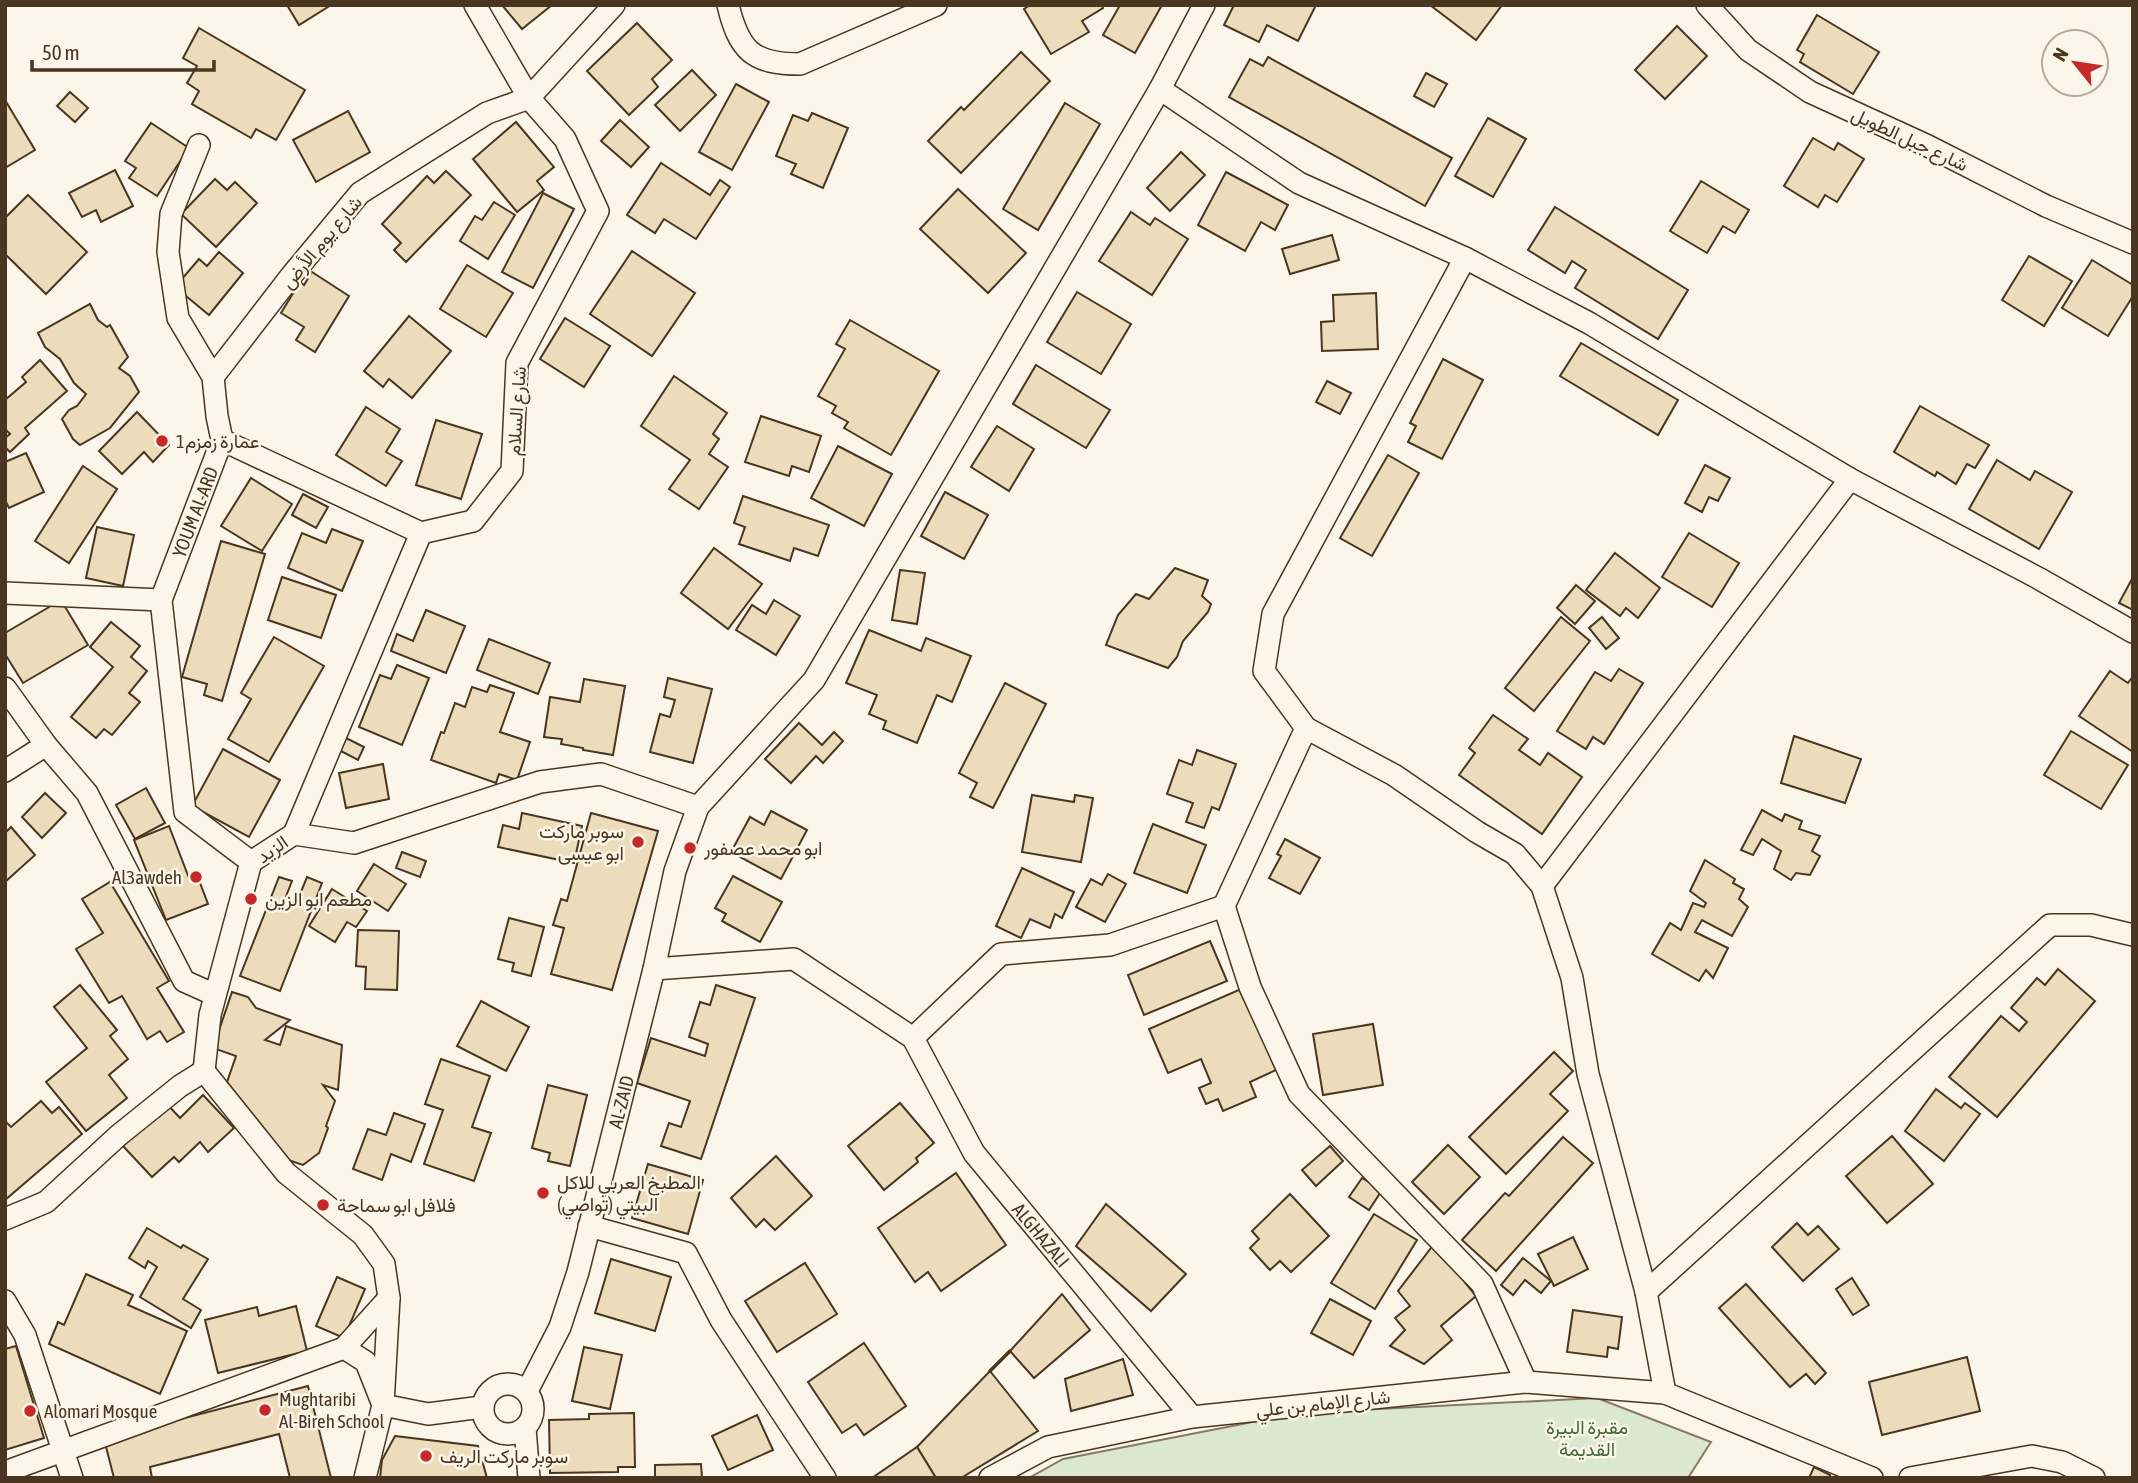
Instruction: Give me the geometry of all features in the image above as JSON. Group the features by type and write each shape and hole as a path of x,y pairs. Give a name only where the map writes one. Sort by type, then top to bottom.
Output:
{"street":[{"path":"475,5 529,98 614,5"},
{"path":"728,5 740,41 755,57 776,64 800,64 936,5"},
{"path":"698,807 814,680 1160,89 1205,5"},
{"name":"شارع جبل الطويل","path":"1707,5 1748,50 1810,92 1928,146 2046,206 2133,243"},
{"path":"1160,89 1299,183 1465,258 1589,323 1850,479 2038,578 2133,632"},
{"name":"شارع يوم الأرض","path":"213,377 291,276 360,193 487,113 529,98"},
{"name":"شارع السلام","path":"421,533 473,521 512,471 517,363 598,212 565,139 529,98"},
{"name":"YOUM AL-ARD","path":"161,600 222,440 213,377 178,318 168,252 171,215 199,145"},
{"path":"1465,258 1273,614 1264,671 1306,728 1394,775 1477,832 1515,854 1542,886 1572,978 1588,1074 1646,1292 1665,1393"},
{"path":"222,440 421,533 294,834"},
{"path":"1542,886 1850,479"},
{"path":"7,587 161,600 186,812 251,862"},
{"path":"5,688 46,745 87,793 184,981 215,995"},
{"path":"1306,728 1224,905 1250,986 1299,1094 1482,1284 1526,1382"},
{"path":"5,771 46,745"},
{"name":"الزيد","path":"204,1071 210,1015 251,862 294,834 354,842 540,782 601,774 698,807"},
{"name":"AL-ZAID","path":"527,1391 560,1327 578,1272 654,969 675,871 698,807"},
{"path":"654,969 794,959 913,1038 1001,954 1110,945 1224,905"},
{"path":"1646,1292 2050,925 2091,925 2133,935"},
{"name":"ALGHAZALI","path":"913,1038 974,1153 1192,1417"},
{"path":"5,1219 46,1202 119,1135 180,1086 204,1071 286,1173 363,1235 384,1264 389,1298 383,1405 365,1478"},
{"path":"589,1226 686,1253 720,1320 825,1478"},
{"path":"5,1472 344,1348 389,1298"},
{"path":"5,1301 26,1335 72,1478"},
{"path":"344,1348 366,1362 383,1405"},
{"name":"شارع الإمام بن علي","path":"990,1478 1048,1447 1192,1417 1526,1382 1665,1393 1872,1478"},
{"path":"512,1383 527,1391 534,1405 530,1422 525,1428 510,1434 501,1434 487,1424 482,1407 489,1391 496,1386 512,1383"},
{"path":"383,1405 428,1414 482,1407"},
{"path":"525,1428 529,1478"},
{"path":"1910,1478 2032,1456 2062,1462 2094,1478"}],"green space":[{"name":"مقبرة البيرة القديمة","path":"1597,1398 1711,1442 1688,1478 1029,1478 1063,1459 1299,1413"}],"building":[{"path":"287,5 331,5 299,25"},
{"path":"502,5 552,5 522,29"},
{"path":"1030,5 1102,5 1103,8 1082,21 1089,32 1051,54 1024,9"},
{"path":"1120,5 1162,5 1135,53 1103,35"},
{"path":"1234,5 1316,5 1298,41 1267,25 1259,42 1224,25"},
{"path":"1430,5 1502,5 1476,40"},
{"path":"1817,15 1879,52 1853,94 1800,62 1804,54 1797,50"},
{"path":"637,23 672,60 652,79 658,87 629,115 587,71"},
{"path":"1677,26 1707,56 1665,99 1635,70"},
{"path":"199,28 305,90 276,140 256,129 251,138 192,104 199,91 187,83 197,66 183,58"},
{"path":"1021,52 1050,81 961,173 928,141 961,107 964,110"},
{"path":"1268,57 1452,158 1425,206 1229,97 1250,59 1263,66"},
{"path":"692,70 716,95 680,131 655,105"},
{"path":"1426,73 1447,84 1434,107 1414,96"},
{"path":"736,84 769,102 732,170 699,152"},
{"path":"70,92 88,108 75,122 57,106"},
{"path":"5,100 35,150 5,168"},
{"path":"1065,103 1100,124 1038,230 1003,209"},
{"path":"348,111 370,152 316,182 293,140"},
{"path":"812,113 848,128 823,188 791,174 796,164 776,156 793,115 808,121"},
{"path":"1488,118 1526,139 1493,197 1455,176"},
{"path":"620,120 649,147 631,167 601,141"},
{"path":"516,122 554,167 537,181 544,190 517,212 473,159"},
{"path":"151,123 189,148 157,196 129,178 136,168 125,161"},
{"path":"1813,138 1834,150 1838,143 1864,159 1837,202 1825,195 1818,207 1784,186"},
{"path":"1181,152 1205,175 1170,211 1147,188"},
{"path":"661,163 710,195 720,180 730,187 696,239 664,219 655,233 627,215"},
{"path":"115,170 133,206 101,222 96,210 82,217 69,193"},
{"path":"446,171 471,195 406,262 394,250 401,243 382,224 427,176 434,183"},
{"path":"1226,172 1288,205 1275,230 1261,222 1245,251 1198,225"},
{"path":"215,179 227,190 235,182 257,203 216,247 181,214"},
{"path":"1701,181 1749,210 1735,233 1723,226 1707,253 1670,231"},
{"path":"958,189 1026,253 988,293 920,229"},
{"path":"543,193 574,209 533,288 502,272"},
{"path":"28,195 87,252 46,294 5,254 5,218"},
{"path":"494,202 515,215 488,259 460,241 475,216 482,220"},
{"path":"1555,207 1688,290 1658,339 1575,288 1586,270 1572,261 1565,273 1528,250"},
{"path":"1131,212 1150,225 1155,218 1188,239 1152,295 1099,261"},
{"path":"1332,235 1339,260 1290,274 1282,249"},
{"path":"632,251 695,293 652,356 590,314"},
{"path":"219,252 243,273 209,315 175,287 199,259 207,266"},
{"path":"2029,256 2072,281 2044,326 2002,300"},
{"path":"2092,260 2133,285 2133,296 2108,336 2062,308"},
{"path":"467,265 513,293 486,337 440,309"},
{"path":"312,272 349,296 315,352 296,340 304,327 281,313 300,282 304,285"},
{"path":"1077,292 1131,324 1101,374 1047,342"},
{"path":"1376,293 1378,349 1322,351 1321,322 1334,321 1333,295"},
{"path":"90,304 98,320 107,327 110,325 128,357 119,368 130,376 139,392 110,428 80,445 73,439 62,419 86,394 74,383 60,359 45,347 38,333"},
{"path":"409,316 451,351 412,398 389,379 383,387 364,371"},
{"path":"565,318 610,346 584,387 540,359"},
{"path":"850,320 939,371 891,455 844,428 848,422 832,413 836,406 818,396 845,349 836,344"},
{"path":"1581,343 1678,400 1658,435 1560,376"},
{"path":"1443,359 1483,380 1442,459 1408,442 1416,426 1410,423"},
{"path":"40,360 67,391 25,428 29,434 10,452 5,447 5,438 10,434 5,429 5,400 26,382 22,377"},
{"path":"1036,365 1110,410 1086,448 1013,404"},
{"path":"674,376 727,413 713,434 719,439 709,454 728,467 699,509 669,489 690,460 641,426"},
{"path":"1327,381 1351,393 1340,414 1316,402"},
{"path":"1920,406 1989,445 1975,468 1967,464 1956,484 1937,472 1935,476 1894,452"},
{"path":"366,407 400,429 386,452 402,461 386,486 336,455"},
{"path":"137,412 169,445 153,462 144,452 122,474 99,451"},
{"path":"761,416 821,436 809,472 792,466 789,476 745,462"},
{"path":"436,420 482,434 461,499 416,485"},
{"path":"997,426 1034,449 1009,491 971,467"},
{"path":"838,446 892,474 864,526 811,498"},
{"path":"26,453 44,492 9,508 5,500 5,462"},
{"path":"1388,455 1419,473 1372,556 1340,538"},
{"path":"1997,460 2030,480 2035,471 2072,492 2039,549 1969,509"},
{"path":"1705,465 1730,478 1718,501 1709,497 1702,512 1685,503"},
{"path":"83,466 117,489 69,563 35,541"},
{"path":"251,478 292,504 262,551 221,526"},
{"path":"945,492 988,515 964,559 921,536"},
{"path":"303,494 328,507 316,528 292,515"},
{"path":"743,496 829,525 818,556 794,548 790,561 739,544 745,527 734,523"},
{"path":"97,527 134,535 123,586 86,578"},
{"path":"332,529 363,541 342,591 288,568 302,533 326,543"},
{"path":"1689,533 1739,563 1712,607 1662,577"},
{"path":"221,541 265,554 222,701 204,695 207,684 182,677"},
{"path":"714,548 762,584 728,629 681,593"},
{"path":"1615,553 1660,588 1638,618 1626,608 1620,616 1586,590"},
{"path":"1175,568 1208,580 1202,596 1211,604 1208,612 1183,641 1177,657 1168,668 1106,645 1118,615 1136,594 1149,599"},
{"path":"900,570 925,573 917,624 892,620"},
{"path":"282,577 336,595 321,638 268,620"},
{"path":"2133,577 2133,610 2119,603"},
{"path":"1576,585 1595,601 1575,624 1557,608"},
{"path":"61,600 88,645 23,683 5,654 5,633"},
{"path":"774,600 800,616 776,655 736,630 752,605 766,614"},
{"path":"426,610 465,626 446,673 391,651 397,634 413,641"},
{"path":"1561,617 1590,641 1534,711 1505,688"},
{"path":"1602,617 1619,638 1606,649 1589,628"},
{"path":"111,622 140,646 131,657 147,671 129,693 140,702 112,735 104,729 96,738 71,717 113,667 90,647"},
{"path":"869,630 921,651 926,638 971,656 952,702 937,695 917,743 883,729 886,721 869,714 877,695 846,683"},
{"path":"274,637 324,666 269,762 228,739 251,699 241,693"},
{"path":"489,639 550,663 538,694 477,670"},
{"path":"397,665 429,678 402,745 359,727 380,675 391,679"},
{"path":"1619,669 1643,683 1604,744 1593,737 1586,749 1557,731 1595,672 1611,681"},
{"path":"2110,671 2128,683 2133,676 2133,752 2079,716"},
{"path":"668,678 712,689 693,763 650,752 660,714 670,717 675,700 664,697"},
{"path":"584,679 625,686 613,755 583,750 561,744 562,739 544,737 550,697 580,702"},
{"path":"1005,683 1046,704 993,808 970,797 977,783 959,773"},
{"path":"490,685 514,693 500,732 530,742 517,780 499,774 496,783 431,760 455,703 465,707 472,687 487,692"},
{"path":"1493,715 1528,739 1519,750 1540,765 1548,753 1582,777 1542,834 1459,775 1475,753 1469,748"},
{"path":"799,723 822,745 834,732 843,741 823,763 816,756 791,783 765,759"},
{"path":"2071,731 2128,765 2101,809 2044,775"},
{"path":"340,735 364,747 358,760 333,747"},
{"path":"1794,736 1861,759 1845,803 1781,783"},
{"path":"223,749 280,780 249,837 192,806"},
{"path":"1197,750 1236,764 1219,810 1212,807 1204,828 1186,822 1193,803 1167,794 1179,760 1192,765"},
{"path":"383,764 389,799 346,808 339,773"},
{"path":"146,788 165,823 135,839 116,805"},
{"path":"45,793 66,813 42,838 22,817"},
{"path":"1032,795 1074,802 1075,795 1093,798 1081,862 1022,852"},
{"path":"1762,810 1782,821 1785,814 1802,821 1799,829 1820,836 1812,851 1820,856 1810,875 1796,873 1791,880 1774,869 1781,851 1762,839 1753,855 1741,850"},
{"path":"771,811 807,830 781,879 731,852 750,817 764,825"},
{"path":"522,813 582,826 574,863 498,847 503,825 519,829"},
{"path":"591,813 658,831 612,990 551,974 564,928 553,925 561,899 567,901"},
{"path":"1153,824 1206,845 1187,893 1134,873"},
{"path":"169,826 189,878 197,875 208,904 166,920 134,840"},
{"path":"11,827 35,855 5,882 5,833"},
{"path":"1285,839 1320,858 1300,894 1269,878 1281,856 1277,854"},
{"path":"402,852 426,861 420,877 396,868"},
{"path":"1705,860 1735,879 1733,883 1744,889 1739,899 1748,907 1732,936 1702,920 1695,932 1728,948 1713,978 1706,970 1699,981 1652,954 1670,923 1681,930 1693,903 1704,907 1706,903 1690,891"},
{"path":"374,864 406,884 388,911 357,891"},
{"path":"1022,868 1074,892 1062,918 1055,914 1050,928 1030,919 1021,938 996,926"},
{"path":"1108,874 1126,884 1105,922 1076,907 1091,879 1102,885"},
{"path":"733,876 782,902 760,942 722,921 726,914 715,908"},
{"path":"279,877 292,881 285,899 296,904 307,877 322,883 280,991 240,976"},
{"path":"110,882 169,981 157,988 184,1032 167,1042 160,1031 147,1039 122,996 109,1003 76,949 103,933 82,899"},
{"path":"332,889 367,911 356,927 347,922 335,942 309,926"},
{"path":"509,918 544,927 531,976 512,971 514,963 498,959"},
{"path":"358,930 399,931 397,990 365,989 366,967 356,966"},
{"path":"1210,941 1227,981 1144,1015 1128,975"},
{"path":"2058,969 2095,1001 1997,1117 1949,1077 2001,1016 2019,1031 2027,1022 2011,1008 2037,978 2045,985"},
{"path":"80,985 117,1030 110,1036 128,1059 109,1075 127,1098 86,1131 46,1082 87,1048 54,1007"},
{"path":"716,985 755,998 701,1159 661,1146 669,1123 681,1127 690,1101 637,1083 651,1038 705,1056 708,1044 689,1037 700,1002 710,1005"},
{"path":"1241,989 1276,1070 1250,1082 1256,1097 1223,1111 1218,1099 1206,1104 1199,1088 1211,1083 1201,1059 1168,1073 1149,1029"},
{"path":"232,992 248,997 256,1008 290,1020 265,1040 280,1045 286,1026 342,1045 338,1090 323,1085 335,1101 326,1126 328,1128 319,1153 303,1165 279,1157 281,1151 227,1082 236,1056 213,1048"},
{"path":"481,1001 529,1027 506,1071 457,1046"},
{"path":"1373,1024 1383,1085 1323,1095 1313,1034"},
{"path":"1554,1052 1573,1071 1550,1094 1568,1111 1506,1174 1469,1137"},
{"path":"441,1059 490,1076 472,1127 491,1133 474,1181 424,1164 443,1110 425,1104"},
{"path":"548,1085 587,1095 570,1166 548,1161 550,1153 532,1148"},
{"path":"1936,1089 1961,1108 1965,1103 1980,1114 1944,1161 1905,1131"},
{"path":"203,1095 234,1128 208,1152 200,1142 179,1162 174,1157 152,1177 123,1146 167,1104 180,1118"},
{"path":"41,1101 52,1113 59,1107 82,1134 5,1200 5,1121 11,1127"},
{"path":"900,1103 934,1143 916,1158 918,1162 884,1190 848,1146"},
{"path":"394,1113 425,1124 411,1162 391,1154 382,1180 353,1169 368,1129 386,1135"},
{"path":"1892,1136 1933,1184 1887,1223 1846,1176"},
{"path":"1563,1137 1593,1163 1496,1271 1462,1240 1505,1193 1509,1196"},
{"path":"1448,1145 1480,1177 1444,1214 1412,1182"},
{"path":"1330,1146 1343,1161 1316,1186 1302,1170"},
{"path":"776,1156 812,1196 775,1230 764,1219 756,1227 731,1198"},
{"path":"648,1164 703,1180 688,1234 632,1218"},
{"path":"956,1173 1006,1245 941,1291 928,1272 915,1282 878,1228"},
{"path":"1362,1178 1382,1190 1369,1210 1349,1197"},
{"path":"1290,1194 1329,1236 1291,1272 1280,1261 1270,1270 1250,1248 1259,1239 1252,1231"},
{"path":"1106,1204 1186,1274 1151,1311 1076,1246"},
{"path":"1374,1214 1417,1240 1375,1309 1331,1283"},
{"path":"1797,1223 1808,1235 1818,1226 1839,1249 1803,1281 1772,1247"},
{"path":"147,1228 181,1248 183,1245 208,1259 183,1299 201,1310 191,1328 140,1297 157,1267 148,1261 145,1268 129,1258"},
{"path":"1573,1237 1588,1269 1554,1286 1538,1254"},
{"path":"1434,1244 1476,1296 1441,1326 1452,1340 1424,1364 1390,1346 1405,1330 1395,1318 1410,1306 1398,1291"},
{"path":"1523,1258 1551,1281 1541,1293 1525,1280 1513,1295 1501,1285"},
{"path":"611,1259 671,1277 655,1331 595,1313"},
{"path":"805,1263 837,1314 777,1352 745,1301"},
{"path":"86,1274 133,1295 128,1305 187,1331 160,1394 49,1344 58,1322 64,1325"},
{"path":"337,1277 365,1289 344,1338 316,1326"},
{"path":"1852,1278 1869,1305 1853,1315 1836,1289"},
{"path":"1746,1284 1826,1373 1815,1384 1806,1374 1790,1387 1719,1308"},
{"path":"1062,1294 1090,1330 1034,1378 1010,1351"},
{"path":"1330,1299 1371,1321 1353,1355 1311,1333"},
{"path":"296,1306 307,1351 218,1373 205,1320 257,1307 259,1316"},
{"path":"1573,1310 1622,1317 1618,1349 1608,1347 1607,1357 1567,1352"},
{"path":"864,1343 906,1406 864,1435 856,1424 842,1433 808,1382"},
{"path":"16,1346 44,1438 5,1450 5,1349"},
{"path":"584,1347 622,1355 610,1409 572,1401"},
{"path":"1967,1357 1980,1411 1882,1435 1869,1382"},
{"path":"1123,1359 1133,1395 1071,1411 1065,1379"},
{"path":"990,1371 1038,1431 961,1478 936,1478 917,1447"},
{"name":"Mughtaribi Al-Bireh School","path":"308,1386 331,1478 290,1478 279,1434 150,1467 152,1478 114,1478 104,1439"},
{"path":"634,1413 635,1467 618,1467 618,1472 550,1473 549,1420 589,1419 589,1414"},
{"path":"757,1415 773,1450 728,1470 712,1436"},
{"path":"395,1436 478,1446 487,1478 380,1478 382,1460"},
{"path":"917,1447 936,1478 872,1478"},
{"path":"701,1464 702,1478 655,1478 655,1465"},
{"path":"1814,1467 1830,1475 1829,1478 1809,1478"}],"wall":[{"path":"990,1371 1010,1351"}],"place":[{"name":"عمارة زمزم1","path":"162,441"},
{"name":"سوبر ماركت ابو عيسی","path":"638,842"},
{"name":"ابو محمد عصفور","path":"690,848"},
{"name":"Al3awdeh","path":"196,877"},
{"name":"مطعم ابو الزين","path":"251,899"},
{"name":"المطبخ العربي للاكل البيتي (تواصي)","path":"543,1193"},
{"name":"فلافل ابو سماحة","path":"323,1205"},
{"name":"Mughtaribi Al-Bireh School","path":"265,1410"},
{"name":"Alomari Mosque","path":"30,1411"},
{"name":"سوبر ماركت الريف","path":"426,1456"}]}
